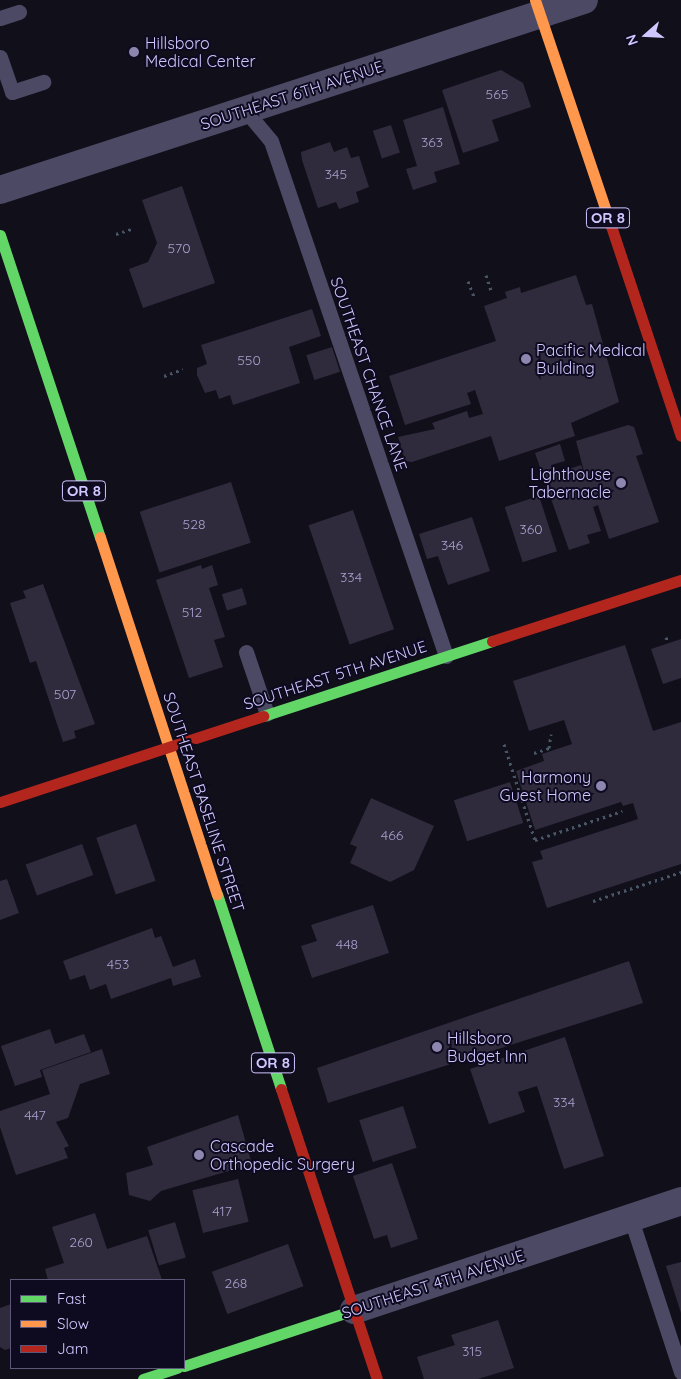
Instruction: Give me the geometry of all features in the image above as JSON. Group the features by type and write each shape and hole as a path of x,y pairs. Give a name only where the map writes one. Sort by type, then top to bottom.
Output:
{"main road":[{"name":"OR 8","path":"538,7 681,436"},
{"name":"SOUTHEAST BASELINE STREET","path":"0,235 377,1379"},
{"name":"SOUTHEAST 5TH AVENUE","path":"0,802 681,580"},
{"name":"SOUTHEAST 4TH AVENUE","path":"185,1366 354,1310"},
{"path":"143,1379 162,1376 175,1369"}],"street":[{"name":"SOUTHEAST 6TH AVENUE","path":"0,190 245,110 538,7 584,0"},
{"name":"SOUTHEAST 4TH AVENUE","path":"354,1310 681,1201"}],"lane":[{"path":"0,18 19,12"},
{"path":"0,57 12,92 43,82"},
{"name":"SOUTHEAST CHANCE LANE","path":"245,110 271,141 446,656"},
{"path":"664,385 681,379"},
{"path":"246,652 267,714"},
{"path":"632,1218 681,1372"}],"path":[{"path":"116,234 134,228"},
{"path":"486,275 492,293"},
{"path":"468,281 475,299"},
{"path":"164,376 183,369"},
{"path":"666,637 668,643"},
{"path":"534,753 550,750 551,734"},
{"path":"504,744 535,840 622,811"},
{"path":"593,901 681,872"}],"building":[{"path":"501,70 523,83 531,107 492,120 499,141 463,153 442,90"},
{"path":"443,107 460,164 434,172 437,182 413,190 406,169 417,166 403,120"},
{"path":"391,125 400,153 382,158 373,131"},
{"path":"330,142 334,152 347,147 351,158 359,156 369,187 356,192 359,202 339,209 336,202 318,208 302,160 301,152"},
{"path":"182,186 215,283 143,308 129,269 148,262 157,243 142,200"},
{"name":"Pacific Medical Building","path":"576,275 586,305 592,304 619,402 571,423 575,436 499,461 491,436 406,464 398,437 435,429 432,423 467,411 469,418 483,414 475,390 467,393 471,404 405,425 389,376 496,341 484,306 507,298 505,292 520,287 521,293"},
{"path":"312,309 321,336 289,347 300,383 233,405 230,395 219,399 216,390 205,393 197,375 197,368 207,364 201,345"},
{"path":"332,347 340,372 314,380 306,355"},
{"path":"628,425 634,427 643,454 636,456 659,522 609,539 598,505 593,507 601,531 587,535 590,543 569,550 535,453 560,444 565,461 551,465 554,474 581,465 585,475 576,441"},
{"path":"231,482 251,543 159,573 140,512"},
{"path":"539,496 557,551 523,562 505,507"},
{"path":"353,510 394,629 350,644 309,525"},
{"path":"472,517 490,571 448,585 438,556 427,559 419,534"},
{"path":"201,565 202,569 212,565 218,585 209,588 225,637 214,640 223,667 189,678 156,580"},
{"path":"43,584 95,724 74,731 76,738 63,742 36,661 30,663 10,603 26,598 23,591"},
{"path":"242,588 247,604 227,610 222,594"},
{"path":"681,639 681,678 663,684 651,649"},
{"name":"Harmony Guest Home","path":"625,645 653,731 681,722 681,864 547,908 532,862 543,859 540,851 638,819 633,803 623,806 621,802 535,830 516,771 544,761 542,754 572,744 564,720 529,731 513,681"},
{"path":"510,782 523,823 467,841 454,800"},
{"path":"371,798 434,826 414,870 390,882 350,863 357,847 350,844"},
{"path":"136,824 156,881 116,894 96,838"},
{"path":"82,844 93,875 37,896 26,865"},
{"path":"7,879 19,913 0,920 0,881"},
{"path":"373,905 389,953 312,978 301,946 317,941 311,925"},
{"path":"152,928 155,938 161,936 173,967 195,959 201,977 173,986 171,978 111,999 106,984 90,990 85,975 70,980 63,961"},
{"name":"Hillsboro Budget Inn","path":"629,961 643,1003 328,1103 317,1068"},
{"path":"50,1029 55,1044 84,1034 91,1052 40,1070 42,1077 15,1086 1,1046"},
{"path":"565,1037 604,1156 564,1169 537,1086 518,1092 525,1112 489,1124 470,1069"},
{"path":"102,1049 110,1074 80,1084 68,1118 56,1122 69,1146 64,1148 68,1158 16,1175 0,1127 0,1111 50,1094 42,1070"},
{"path":"403,1106 417,1148 373,1162 359,1120"},
{"name":"Cascade Orthopedic Surgery","path":"238,1115 252,1164 161,1191 150,1201 129,1195 126,1173 153,1165 147,1147"},
{"path":"392,1163 418,1239 391,1248 387,1235 374,1239 353,1176"},
{"path":"238,1179 249,1222 203,1233 192,1190"},
{"path":"95,1213 107,1249 147,1236 162,1279 48,1279 45,1269 64,1263 52,1227"},
{"path":"175,1222 186,1257 159,1266 148,1230"},
{"path":"288,1244 303,1286 227,1314 212,1272"},
{"path":"681,1262 681,1313 666,1266"},
{"path":"10,1304 10,1348 5,1350 0,1347 0,1308"},
{"path":"498,1320 514,1368 478,1379 424,1379 417,1357 455,1345 451,1335"}],"traffic: fast":[{"path":"0,235 100,537"},
{"path":"263,716 492,641"},
{"path":"217,894 281,1089"},
{"path":"185,1366 354,1310"},
{"path":"143,1379 174,1369"}],"traffic: slow":[{"path":"535,0 611,226"},
{"path":"100,537 217,894"}],"traffic: jam":[{"path":"611,226 681,436"},
{"path":"492,641 681,580"},
{"path":"0,802 263,716"},
{"path":"281,1089 377,1379"}],"place":[{"name":"Hillsboro Medical Center","path":"134,52"},
{"name":"Pacific Medical Building","path":"526,359"},
{"name":"Lighthouse Tabernacle","path":"621,483"},
{"name":"Harmony Guest Home","path":"601,786"},
{"name":"Hillsboro Budget Inn","path":"437,1047"},
{"name":"Cascade Orthopedic Surgery","path":"199,1155"}]}
